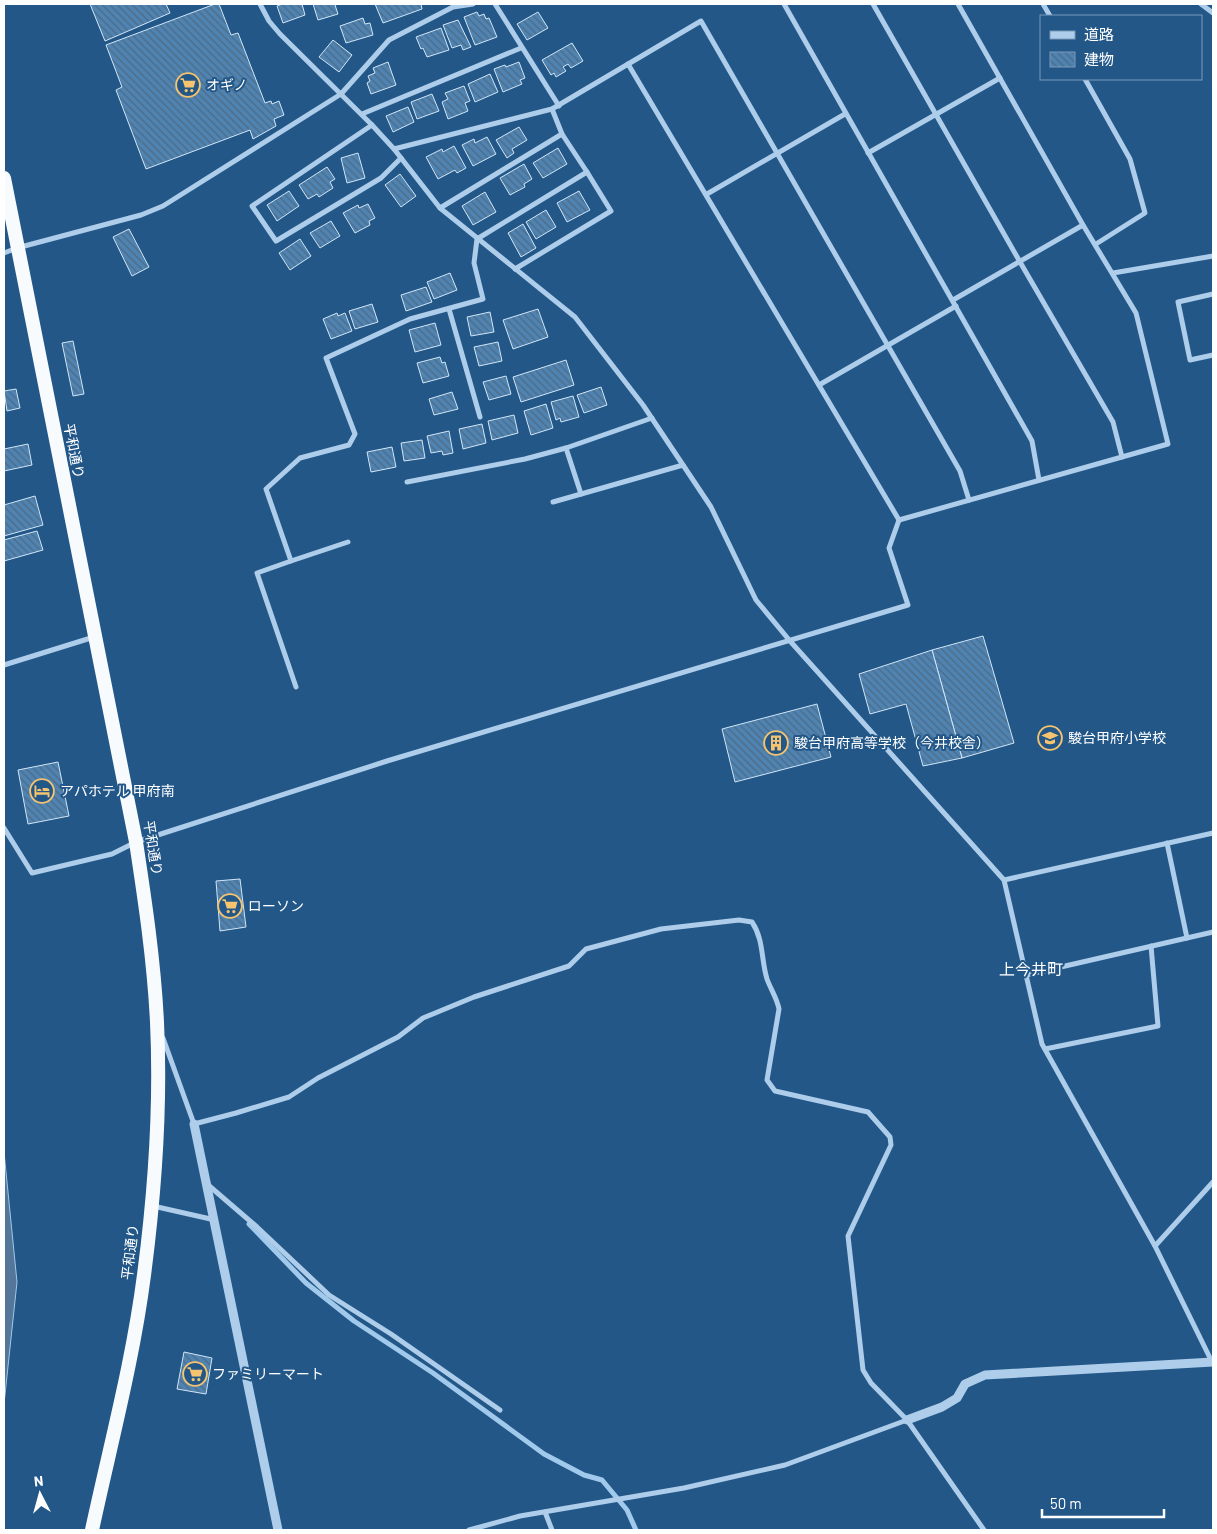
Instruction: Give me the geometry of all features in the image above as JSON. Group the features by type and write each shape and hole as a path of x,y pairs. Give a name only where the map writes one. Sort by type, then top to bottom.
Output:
{"highway":[{"name":"平和通り","path":"4,178 136,842 150,941 157,1021 157,1123 144,1275 134,1334 92,1530"}],"street":[{"path":"260,4 269,21 280,34 394,148 440,208 575,317 652,418 711,507 756,600 790,641 1004,880 1042,1044 1155,1246 1213,1363 985,1375 965,1384 957,1398 942,1407 785,1465 684,1488 520,1516 469,1530"},
{"path":"4,253 141,215 163,206 341,94 389,40 453,7 473,4"},
{"path":"495,4 559,106"},
{"path":"784,4 1032,441 1039,480"},
{"path":"873,4 1113,422 1122,457"},
{"path":"899,520 1168,444 1136,313 1083,225 958,4"},
{"path":"1043,4 1049,15"},
{"path":"1201,4 1213,13"},
{"path":"394,148 552,109 701,21 778,152 960,472 969,500"},
{"path":"362,114 521,48"},
{"path":"4,828 32,873 112,854 136,842 388,761 908,606 889,548 899,520 628,64"},
{"path":"868,153 1000,78"},
{"path":"1086,80 1130,159 1145,213 1096,244"},
{"path":"515,270 611,211 562,134 552,109"},
{"path":"707,194 845,114"},
{"path":"372,125 252,206 276,241 381,178 402,158"},
{"path":"440,208 562,134"},
{"path":"477,239 587,172"},
{"path":"952,300 1083,225"},
{"path":"291,561 266,489 300,458 349,445 355,434 326,358 410,319 484,300 474,263 477,239"},
{"path":"1113,273 1213,256"},
{"path":"1213,294 1178,302 1190,360 1213,355"},
{"path":"820,385 956,306"},
{"path":"449,309 480,417"},
{"path":"407,482 525,459 566,448 652,418"},
{"path":"566,448 581,494"},
{"path":"553,502 683,466"},
{"path":"296,687 257,573 348,542"},
{"path":"4,665 95,637"},
{"path":"1004,880 1213,833"},
{"path":"1167,844 1187,938"},
{"path":"194,1124 288,1097 318,1078 398,1037 423,1018 474,997 569,966 586,949 662,929 739,920 752,922 758,932 768,980 777,998 779,1009 767,1080 775,1091 868,1112 890,1137 891,1145 848,1236 863,1370 871,1383 907,1420 984,1530"},
{"path":"1026,974 1213,932"},
{"path":"1045,1048 1158,1026 1151,946"},
{"path":"157,1021 194,1124 216,1221 278,1530"},
{"path":"1155,1246 1213,1182"},
{"path":"207,1184 257,1227 329,1295 391,1334 500,1410"},
{"path":"151,1206 216,1221"},
{"path":"545,1512 552,1530"}],"water":[{"path":"4,1152 17,1282 4,1404"}],"building":[{"path":"90,4 166,4 170,13 105,41"},
{"path":"219,4 231,35 238,33 265,103 271,101 272,104 279,101 284,115 274,119 276,126 253,139 250,130 146,169 116,90 122,87 106,45"},
{"path":"282,4 302,4 305,15 283,23 277,6"},
{"path":"313,4 339,4 335,5 338,14 318,20"},
{"path":"375,4 421,4 422,9 383,23"},
{"path":"477,12 479,16 484,14 486,19 489,18 497,37 475,45 464,17"},
{"path":"538,12 548,28 527,40 517,24"},
{"path":"363,18 365,24 370,23 373,35 346,43 340,26"},
{"path":"458,20 471,47 463,50 461,45 452,48 443,25"},
{"path":"441,28 449,50 427,57 416,37"},
{"path":"333,40 352,55 339,72 319,57"},
{"path":"572,43 583,61 571,68 568,64 563,67 566,71 556,77 554,73 551,75 542,60"},
{"path":"388,62 396,85 371,94 367,83 370,81 368,76 375,73 373,68"},
{"path":"519,62 525,78 520,80 522,84 503,92 494,69"},
{"path":"490,74 498,92 475,102 468,84"},
{"path":"464,86 470,101 465,103 468,111 448,119 442,102 448,99 445,93"},
{"path":"432,94 439,111 417,119 411,102"},
{"path":"408,107 414,122 393,132 386,116"},
{"path":"519,127 527,140 512,149 514,153 507,158 496,140"},
{"path":"487,137 496,154 473,166 462,145 474,139 475,143"},
{"path":"454,146 466,168 457,173 455,170 438,179 426,157 442,149 443,152"},
{"path":"558,148 567,164 543,178 533,163"},
{"path":"358,153 365,178 347,183 341,158"},
{"path":"524,164 532,179 524,184 525,187 510,195 500,178"},
{"path":"327,167 335,179 330,182 333,188 319,197 317,194 308,199 299,185"},
{"path":"400,174 416,196 401,207 385,185"},
{"path":"289,191 299,206 277,221 267,205"},
{"path":"579,191 590,210 567,222 557,203"},
{"path":"485,192 496,212 473,225 462,206"},
{"path":"368,204 375,218 369,221 370,225 355,233 343,213 358,205 359,208"},
{"path":"546,210 556,227 536,239 526,222"},
{"path":"331,221 340,236 320,248 310,233"},
{"path":"523,224 536,248 521,257 508,233"},
{"path":"129,229 149,267 132,276 113,237"},
{"path":"300,239 311,256 290,270 279,253"},
{"path":"450,273 457,290 434,299 427,282"},
{"path":"426,287 432,302 406,311 401,295"},
{"path":"372,304 378,322 355,329 349,311"},
{"path":"538,309 548,337 513,349 503,320"},
{"path":"490,312 494,332 471,336 467,317"},
{"path":"337,313 338,316 345,313 352,331 331,339 323,319"},
{"path":"435,323 441,345 415,352 409,330"},
{"path":"73,341 84,394 73,396 62,343"},
{"path":"498,342 502,361 479,366 474,347"},
{"path":"440,357 442,363 445,362 449,376 423,383 417,363"},
{"path":"566,360 574,385 521,402 513,377"},
{"path":"506,376 511,394 489,400 483,382"},
{"path":"601,387 607,405 584,413 577,395"},
{"path":"16,389 20,408 7,411 4,391"},
{"path":"452,392 458,409 434,415 429,399"},
{"path":"573,396 579,417 561,422 560,418 556,420 551,402"},
{"path":"546,404 553,428 531,435 524,411"},
{"path":"514,415 518,433 492,440 488,421"},
{"path":"482,424 486,443 463,449 459,429"},
{"path":"449,431 453,453 443,455 442,451 431,453 427,436"},
{"path":"422,440 425,458 404,461 401,443"},
{"path":"28,444 32,465 4,471 4,449"},
{"path":"392,447 396,467 371,472 367,452"},
{"path":"35,496 43,525 4,536 4,505"},
{"path":"37,531 43,550 4,561 4,540"},
{"path":"983,636 1014,743 962,758 932,650"},
{"path":"932,650 962,758 923,766 906,704 870,714 859,674"},
{"name":"駿台甲府高等学校（今井校舎）","path":"817,704 831,757 735,782 722,729"},
{"path":"58,762 69,816 28,824 18,770"},
{"path":"240,879 246,927 220,931 216,881"},
{"name":"ファミリーマート","path":"184,1352 212,1358 206,1394 177,1389"}],"waterway":[{"path":"249,1224 306,1283 354,1321 433,1373 544,1454 584,1475 602,1480 627,1510 636,1530"}],"place":[{"name":"オギノ","path":"188,85"},
{"name":"駿台甲府小学校","path":"1050,738"},
{"name":"駿台甲府高等学校（今井校舎）","path":"776,743"},
{"name":"アパホテル 甲府南","path":"42,791"},
{"name":"ローソン","path":"230,906"},
{"name":"ファミリーマート","path":"195,1374"}],"district":[{"name":"上今井町","path":"1031,969"}]}
